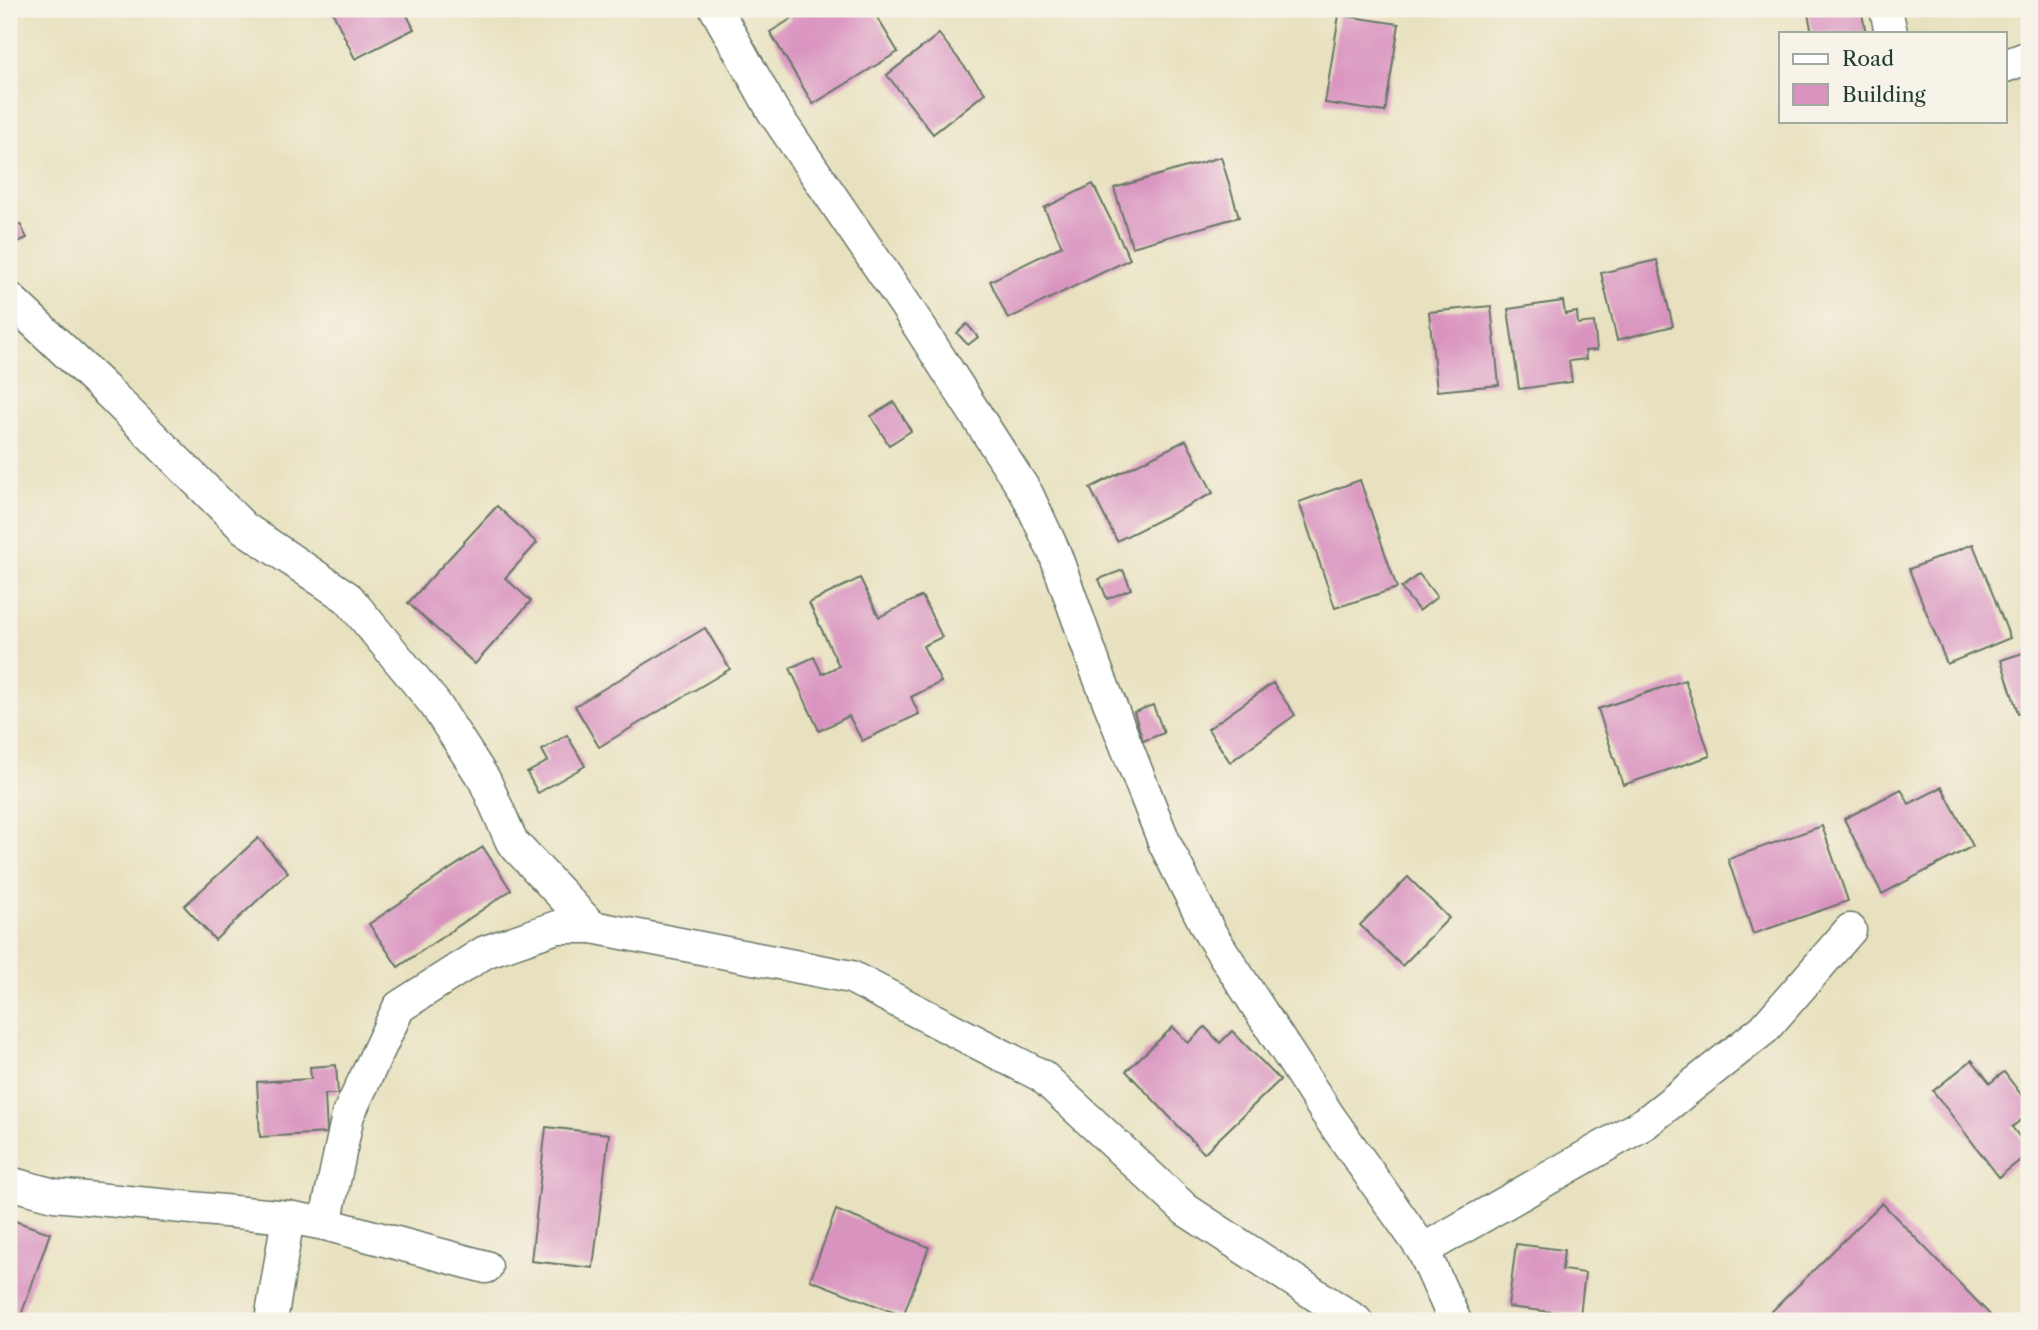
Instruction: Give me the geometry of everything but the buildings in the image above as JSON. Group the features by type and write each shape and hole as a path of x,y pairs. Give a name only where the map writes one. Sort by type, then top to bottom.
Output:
{"street":[{"path":"716,9 773,111 906,306 1027,494 1055,554 1165,844 1210,933 1287,1055 1423,1250 1455,1321"},
{"path":"1886,9 1891,32"},
{"path":"2007,65 2029,57"},
{"path":"9,298 108,391 244,528 348,598 435,704 485,781 512,842 592,927"},
{"path":"325,1224 348,1115 399,1007 485,952 557,927 592,927 851,977 1042,1076 1186,1210 1356,1321"},
{"path":"1423,1250 1644,1123 1764,1028 1850,930"},
{"path":"9,1183 54,1195 288,1217 325,1224 486,1267"},
{"path":"271,1321 288,1217"}]}
